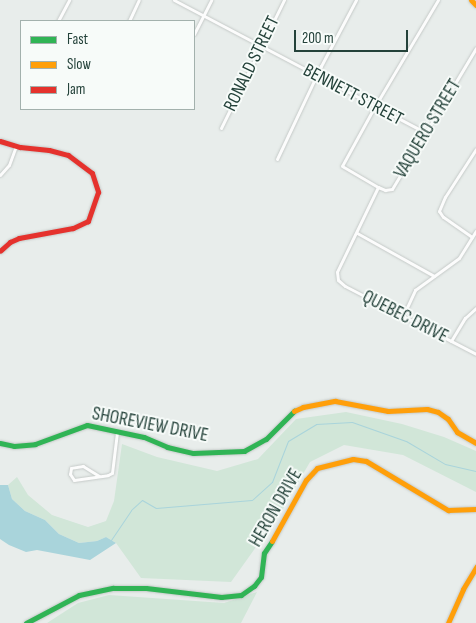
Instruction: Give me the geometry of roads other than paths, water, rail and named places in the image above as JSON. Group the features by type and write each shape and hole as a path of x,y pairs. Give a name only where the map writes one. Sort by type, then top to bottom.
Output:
{"street":[{"path":"59,20 69,0"},
{"path":"129,20 139,0"},
{"name":"BENNETT STREET","path":"174,0 426,133"},
{"path":"195,32 212,0"},
{"name":"RONALD STREET","path":"221,128 284,0"},
{"path":"277,159 356,0"},
{"path":"378,187 354,174 342,164 438,0"},
{"path":"471,0 476,4"},
{"name":"VAQUERO STREET","path":"338,278 337,272 378,187 384,190 392,189 476,48"},
{"path":"0,141 16,146 60,153 79,162 92,173 96,180 96,201 88,221 73,228 19,238 10,242 0,251"},
{"path":"0,175 9,165 16,146"},
{"path":"472,237 443,217 439,211 445,197 476,149"},
{"path":"403,316 414,290 459,258 476,231"},
{"path":"357,233 434,276"},
{"name":"QUEBEC DRIVE","path":"338,278 345,286 476,354"},
{"path":"451,341 465,318 476,308"},
{"name":"SHOREVIEW DRIVE","path":"0,443 14,446 35,444 87,425 144,437 167,447 193,453 244,451 266,439 292,412 303,407 335,401 388,411 427,409 438,412 464,438 476,443"},
{"path":"99,476 83,466 71,468 70,474 74,480 108,475 114,470 117,432"},
{"name":"HERON DRIVE","path":"26,623 79,595 113,588 146,588 221,598 241,595 254,586 261,577 264,553 287,517 306,480 317,468 335,462 353,458 366,461 448,510 476,509"},
{"path":"448,623 463,588 476,567"}],"water":[{"path":"0,485 8,485 12,499 25,511 45,520 59,534 79,543 97,541 106,537 116,543 90,560 37,550 26,552 9,545 0,539"}],"waterway":[{"path":"111,540 131,510 142,500 156,508 252,500 272,482 288,441 316,424 352,422 406,441 445,464 476,471"}]}
